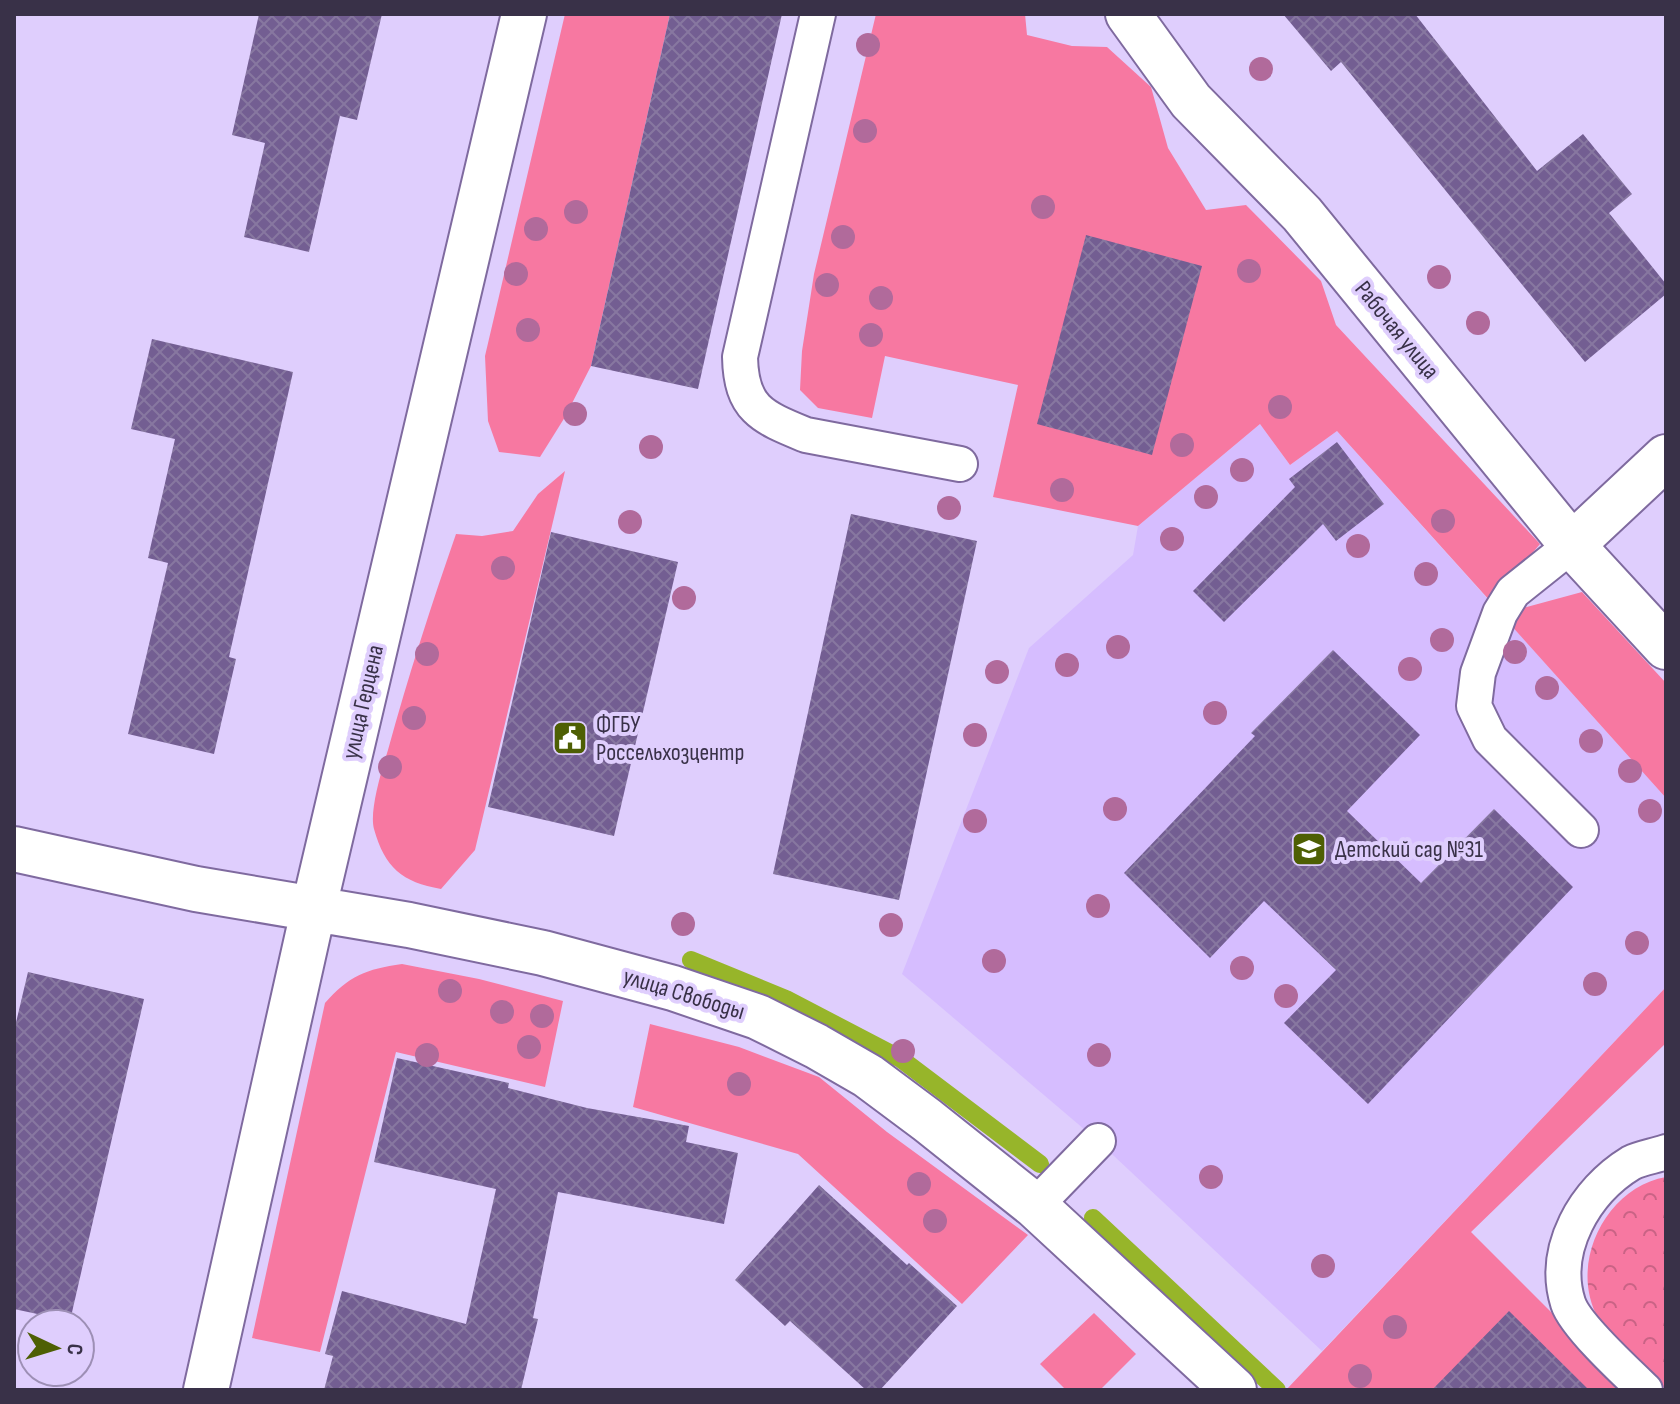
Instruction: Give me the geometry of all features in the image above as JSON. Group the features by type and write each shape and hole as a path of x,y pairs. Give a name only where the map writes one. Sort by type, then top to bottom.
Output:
{"street":[{"name":"улица Герцена","path":"206,1390 314,907 524,14"},
{"name":"Рабочая улица","path":"1128,14 1191,101 1302,214 1572,545 1666,647"},
{"path":"1572,545 1666,457"},
{"name":"улица Свободы","path":"14,849 196,889 314,907 543,953 673,988 758,1017 868,1076 1035,1206 1234,1390"}],"lane":[{"path":"818,14 740,357 740,380 748,401 764,415 806,435 960,464"},
{"path":"1572,545 1513,592 1500,613 1478,673 1474,706 1490,739 1581,830"},
{"path":"1035,1206 1098,1141"},
{"path":"1645,1390 1606,1353 1568,1306 1563,1269 1574,1222 1603,1185 1633,1162 1666,1152"}],"shaded area":[{"name":"Детский сад №31","path":"1260,424 1290,465 1337,431 1666,798 1666,987 1322,1351 1098,1141 902,974 1029,648 1133,555 1138,526"}],"green space":[{"path":"565,14 670,14 591,366 540,457 499,452 488,421 485,356"},
{"path":"876,14 1025,14 1027,35 1072,46 1107,47 1151,87 1168,148 1206,210 1246,205 1321,281 1336,325 1540,544 1491,602 1337,431 1290,465 1260,424 1138,526 993,497 1018,385 885,356 872,418 818,408 800,390 802,351 814,274"},
{"path":"565,471 475,850 441,889 427,886 406,877 390,863 378,842 373,812 429,615 456,534 482,536 513,531 538,494"},
{"path":"1582,592 1666,683 1666,798 1501,614"},
{"path":"402,964 479,979 563,1001 545,1087 396,1052 320,1352 252,1338 325,1003 359,975"},
{"path":"1666,987 1666,1043 1471,1232 1629,1390 1287,1389"},
{"path":"650,1024 739,1047 819,1077 887,1132 1028,1235 962,1304 798,1154 633,1107"},
{"path":"1666,1177 1666,1390 1638,1368 1604,1327 1590,1297 1588,1275 1598,1231 1610,1212 1626,1196 1645,1184"},
{"path":"1094,1313 1136,1354 1100,1390 1066,1390 1040,1364"}],"building":[{"path":"259,14 382,14 357,120 340,116 309,252 244,237 265,143 232,135"},
{"path":"670,14 782,14 698,389 591,366"},
{"path":"1283,14 1415,14 1537,171 1583,134 1632,194 1609,213 1666,284 1666,294 1585,362 1341,62 1331,71"},
{"path":"1086,235 1202,266 1152,455 1037,424"},
{"path":"152,339 293,372 229,657 236,659 214,754 128,734 168,563 148,558 175,439 131,429"},
{"path":"1337,442 1384,504 1336,541 1323,524 1224,622 1193,591 1295,487 1289,479"},
{"path":"851,514 977,541 899,900 773,874"},
{"name":"ФГБУ Россельхозцентр","path":"551,532 678,562 614,836 488,807"},
{"path":"1333,650 1420,735 1347,811 1421,883 1494,809 1573,887 1368,1104 1284,1023 1336,970 1264,901 1210,958 1124,873 1255,736 1251,733"},
{"path":"28,972 144,999 73,1308 14,1309 14,1031"},
{"path":"397,1058 509,1083 508,1088 587,1108 689,1126 686,1142 738,1153 724,1224 558,1192 533,1318 538,1319 521,1390 324,1390 333,1356 325,1354 342,1291 466,1324 496,1189 374,1162"},
{"path":"819,1185 957,1306 880,1390 866,1390 790,1321 785,1326 735,1280"},
{"path":"1509,1311 1589,1390 1432,1390"}],"waterway":[{"path":"691,960 786,999 901,1059 1040,1164"},
{"path":"1093,1218 1277,1390"}],"place":[{"name":"ФГБУ Россельхозцентр","path":"570,738"},
{"name":"Детский сад №31","path":"1309,849"}]}
